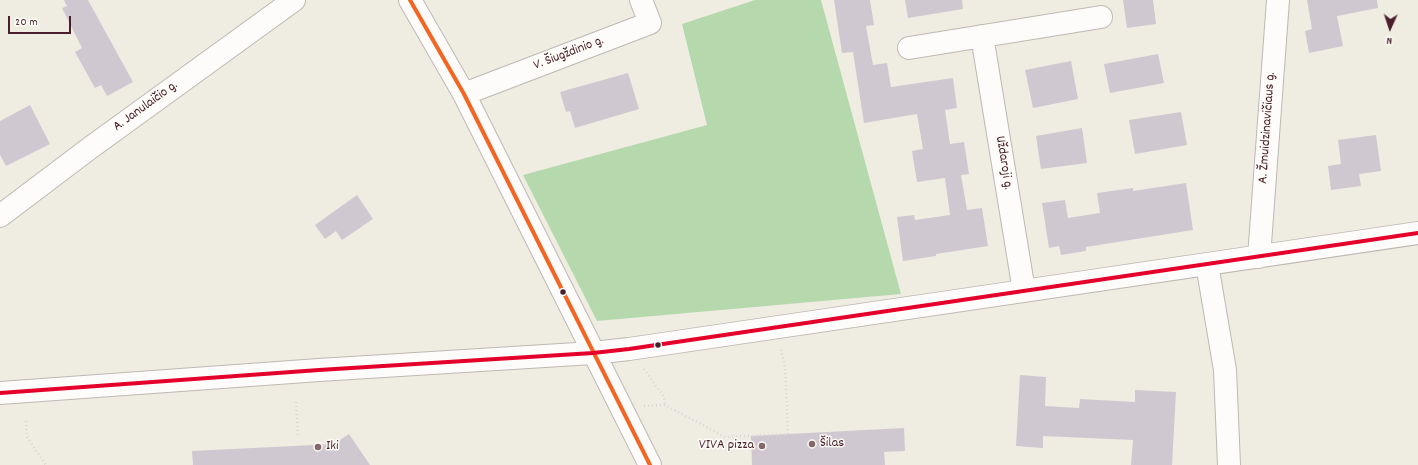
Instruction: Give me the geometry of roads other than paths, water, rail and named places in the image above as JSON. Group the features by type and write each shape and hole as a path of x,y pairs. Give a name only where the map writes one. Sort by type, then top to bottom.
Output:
{"street":[{"name":"A. Janulaičio g.","path":"0,216 90,148 294,0"},
{"path":"410,0 464,94 650,465"},
{"name":"V. Šiugždinio g.","path":"464,94 650,23 641,0"},
{"name":"A. Žmuidzinavičiaus g.","path":"1259,257 1278,0"},
{"path":"909,48 1101,17"},
{"name":"Uždaroji g.","path":"982,36 1024,291"},
{"path":"0,393 319,370 593,353 629,349 1418,233"},
{"path":"1207,264 1225,370 1228,465"}],"place":[{"name":"Šilas","path":"812,444"},
{"name":"VIVA pizza","path":"762,446"},
{"name":"Iki","path":"318,447"}]}
